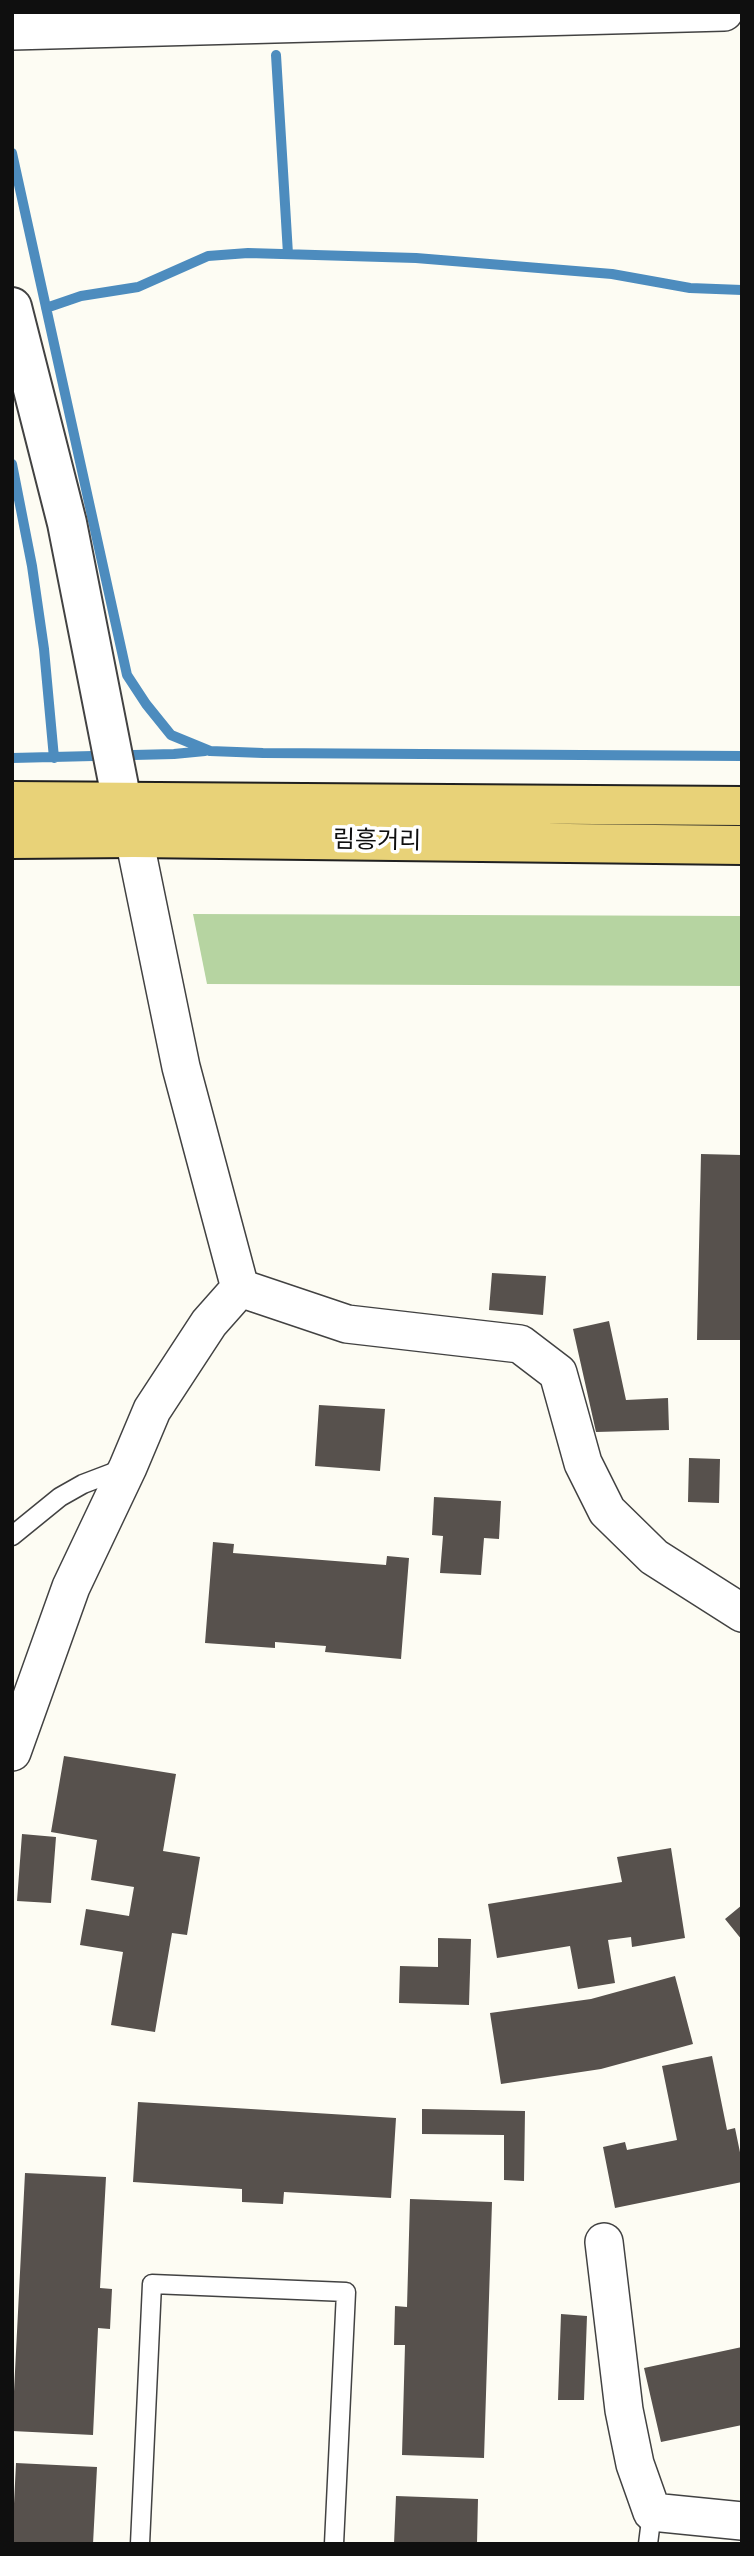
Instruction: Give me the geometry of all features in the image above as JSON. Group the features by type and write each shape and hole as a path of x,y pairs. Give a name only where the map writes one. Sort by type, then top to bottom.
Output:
{"main road":[{"name":"림흥거리","path":"12,801 742,806"},
{"name":"림흥거리","path":"12,839 742,845"}],"street":[{"path":"12,31 571,13 724,12"},
{"path":"12,307 67,523 122,802"},
{"path":"134,838 181,1067 240,1288"},
{"path":"12,1752 71,1587 152,1410 209,1323 240,1288"},
{"path":"240,1288 347,1324 520,1344 558,1373 583,1463 607,1511 654,1557 742,1613"},
{"path":"604,2242 624,2410 650,2528 742,2521"}],"lane":[{"path":"12,1536 61,1497 83,1484 128,1467"},
{"path":"140,2544 152,2284 346,2292 334,2544"}],"green space":[{"path":"193,914 742,916 742,986 207,984"}],"building":[{"path":"701,1154 742,1155 742,1340 697,1340"},
{"path":"492,1273 546,1276 543,1315 489,1310"},
{"path":"609,1321 626,1400 668,1398 669,1430 596,1432 573,1329"},
{"path":"319,1405 385,1409 380,1471 315,1466"},
{"path":"689,1458 720,1459 719,1503 688,1502"},
{"path":"434,1497 501,1501 499,1539 484,1538 481,1575 440,1573 443,1536 432,1535"},
{"path":"213,1542 234,1544 233,1553 386,1565 387,1556 409,1558 401,1659 325,1652 326,1646 275,1642 275,1648 205,1643"},
{"path":"64,1756 176,1774 163,1851 200,1857 187,1935 172,1933 155,2032 111,2025 123,1952 80,1945 86,1909 129,1916 134,1887 91,1880 97,1840 51,1832"},
{"path":"22,1834 56,1837 51,1903 17,1901"},
{"path":"671,1848 685,1938 632,1947 631,1937 608,1940 615,1983 578,1989 570,1946 497,1958 488,1904 622,1882 617,1857"},
{"path":"742,1905 742,1940 725,1919"},
{"path":"438,1938 471,1939 469,2005 399,2003 400,1966 438,1967"},
{"path":"675,1976 693,2044 601,2069 501,2084 490,2013 591,1999"},
{"path":"712,2056 727,2130 735,2128 742,2162 742,2182 615,2208 603,2147 625,2142 627,2150 677,2140 662,2066"},
{"path":"138,2102 396,2118 391,2198 284,2192 283,2204 242,2202 242,2189 133,2182"},
{"path":"422,2109 525,2111 524,2181 504,2180 504,2135 422,2134"},
{"path":"25,2173 106,2177 100,2288 112,2289 110,2329 98,2328 93,2435 12,2431"},
{"path":"410,2199 492,2202 484,2458 402,2455 405,2345 394,2345 395,2306 407,2307"},
{"path":"561,2314 587,2316 584,2400 558,2400"},
{"path":"742,2347 742,2425 661,2442 644,2368"},
{"path":"16,2463 97,2467 93,2544 12,2544"},
{"path":"396,2496 478,2499 477,2544 394,2544"}],"waterway":[{"path":"276,55 288,254"},
{"path":"12,153 127,675 171,735 210,751 263,753 742,756"},
{"path":"46,308 81,296 138,287 208,256 248,253 416,258 612,274 690,288 742,290"},
{"path":"12,464 32,566 44,649 54,758"},
{"path":"12,758 205,751"}]}
